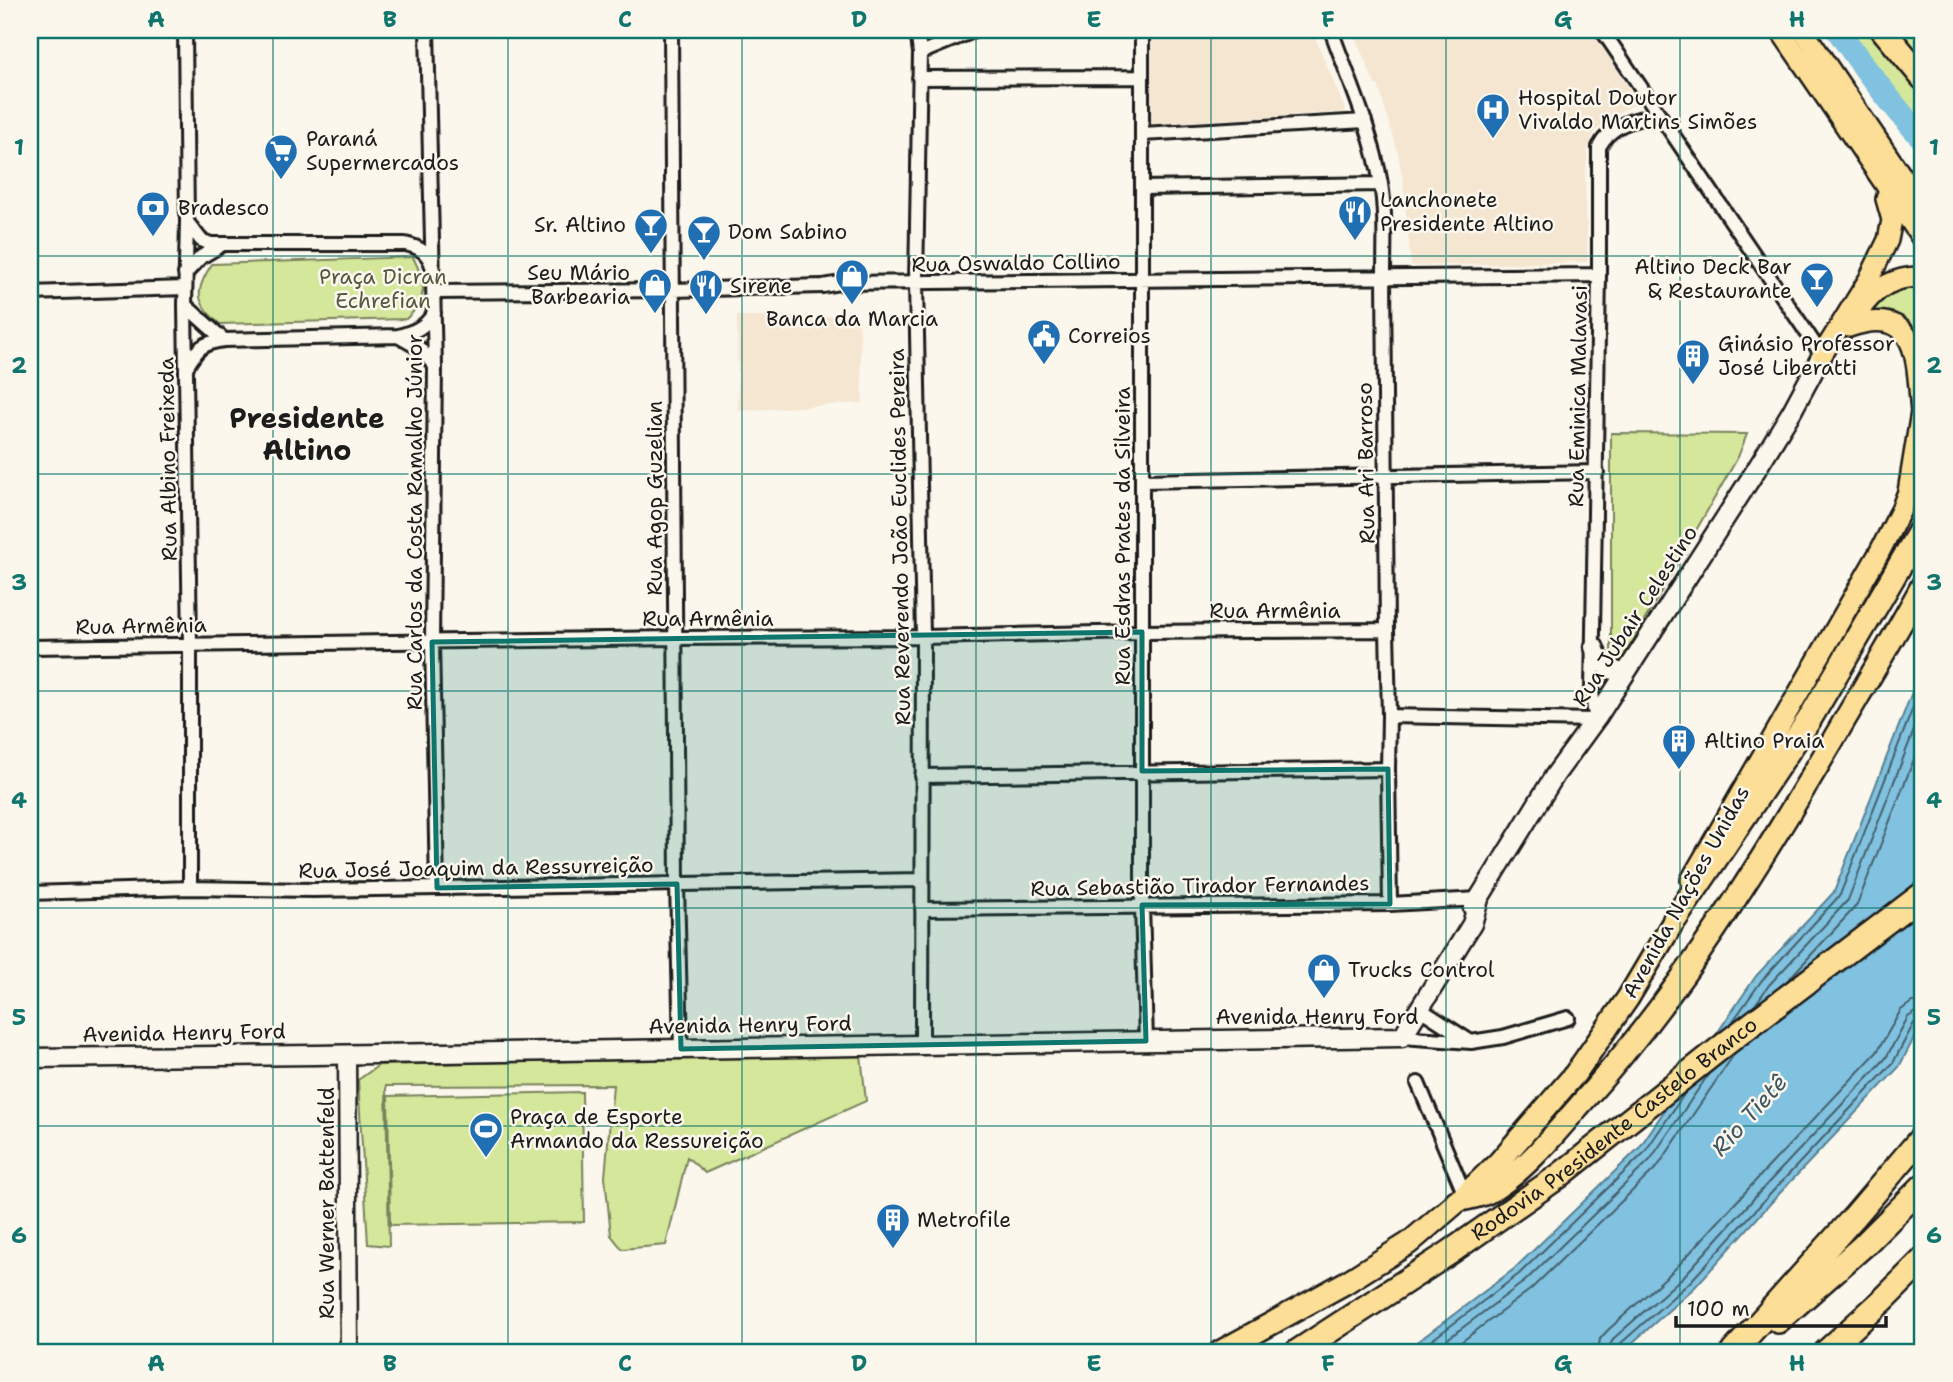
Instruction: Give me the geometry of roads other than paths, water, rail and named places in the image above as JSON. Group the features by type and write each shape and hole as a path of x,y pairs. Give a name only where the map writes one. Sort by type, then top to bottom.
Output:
{"highway":[{"path":"1883,30 1923,78"},
{"path":"1918,200 1923,232"},
{"path":"1675,919 1809,720 1923,526"},
{"path":"1460,1198 1486,1194 1515,1172 1549,1140 1604,1079 1651,1020 1716,930 1770,847 1923,584"},
{"name":"Rodovia Presidente Castelo Branco","path":"1297,1352 1449,1253 1559,1177 1728,1042 1923,894"},
{"name":"Avenida Nações Unidas","path":"1220,1352 1345,1283 1409,1244 1499,1162 1575,1074 1628,998 1675,919"},
{"path":"1734,1352 1923,1136"},
{"path":"1740,1352 1853,1255 1923,1186"},
{"path":"1826,1352 1923,1260"}],"main road":[{"path":"1780,30 1923,241"},
{"path":"1803,30 1918,200"},
{"path":"1822,355 1869,279 1888,240 1892,220 1886,199 1889,188"},
{"path":"1822,355 1834,349 1868,299 1883,286 1897,279 1923,277"},
{"name":"Avenida Nações Unidas","path":"1675,919 1703,856 1867,575 1900,512 1910,484 1922,410 1912,343 1905,333 1893,325 1865,322 1849,327"},
{"name":"Rua Jubair Celestino","path":"1395,1038 1435,962 1756,470 1822,355"},
{"path":"1594,647 1599,661 1610,669 1625,674"},
{"name":"Rua Jubair Celestino","path":"1395,1038 1420,1009 1472,924 1479,898"},
{"name":"Avenida Henry Ford","path":"30,1058 1395,1038"}],"street":[{"name":"Rua Albino Freixeda","path":"185,30 190,888"},
{"name":"Rua Carlos da Costa Ramalho Júnior","path":"427,30 435,367 432,642 437,888"},
{"name":"Rua Agop Guzelian","path":"671,30 677,884 681,1049"},
{"name":"Rua Reverendo João Euclides Pereira","path":"917,30 920,53 916,283 923,637 922,1045"},
{"path":"920,53 976,30"},
{"name":"Rua Esdras Prates da Silveira","path":"1142,30 1142,905 1146,1041"},
{"name":"Rua Ari Barroso","path":"1331,30 1364,121 1381,184 1385,224 1390,904"},
{"path":"1602,30 1822,355"},
{"path":"919,78 1142,77"},
{"name":"Rua Eminica Malavasi","path":"1596,718 1592,691 1600,275 1599,148 1603,140 1621,124 1659,114"},
{"path":"1142,134 1364,121"},
{"path":"1142,188 1381,184"},
{"path":"187,222 201,240 211,244 405,244 424,251 433,270"},
{"path":"405,244 432,227"},
{"path":"185,274 201,257 222,245"},
{"name":"Rua Oswaldo Collino","path":"434,292 1384,276 1600,275"},
{"path":"30,293 185,288"},
{"path":"185,305 224,340"},
{"path":"186,366 198,348 212,341 398,336 421,328 434,313"},
{"path":"398,336 419,348 435,367"},
{"path":"1142,481 1597,472"},
{"name":"Rua Armênia","path":"30,647 1387,630"},
{"path":"1390,716 1596,718"},
{"path":"922,776 1388,769"},
{"name":"Rua José Joaquim da Ressurreição","path":"30,893 190,888 313,890 922,880"},
{"name":"Rua Sebastião Tirador Fernandes","path":"922,909 1390,904 1479,898"},
{"name":"Avenida Henry Ford","path":"1420,1009 1471,1042"},
{"name":"Avenida Henry Ford","path":"1395,1038 1471,1042 1503,1037 1568,1018"},
{"name":"Rua Werner Battenfeld","path":"347,1054 349,1352"},
{"path":"1418,1083 1460,1198"}],"water":[{"name":"Rio Tietê","path":"1923,664 1923,1021 1899,1067 1695,1287 1622,1352 1404,1352 1514,1269 1639,1148 1756,976 1834,892"}],"waterway":[{"path":"1838,30 1879,86 1923,139"}],"place":[{"name":"Hospital Doutor Vivaldo Martins Simões","path":"1493,140"},
{"name":"Paraná Supermercados","path":"281,181"},
{"name":"Bradesco","path":"153,238"},
{"name":"Lanchonete Presidente Altino","path":"1355,242"},
{"name":"Sr. Altino","path":"651,255"},
{"name":"Dom Sabino","path":"704,262"},
{"name":"Banca da Marcia","path":"852,306"},
{"name":"Altino Deck Bar & Restaurante","path":"1817,309"},
{"name":"Seu Mário Barbearia","path":"655,315"},
{"name":"Sirene","path":"706,316"},
{"name":"Correios","path":"1044,366"},
{"name":"Ginásio Professor José Liberatti","path":"1693,386"},
{"name":"Altino Praia","path":"1679,771"},
{"name":"Trucks Control","path":"1324,1000"},
{"name":"Praça de Esporte Armando da Ressureição","path":"486,1159"},
{"name":"Metrofile","path":"893,1250"}],"district":[{"name":"Presidente Altino","path":"307,434"}],"park label":[{"name":"Praça Dicran Echrefian","path":"383,289"}]}
